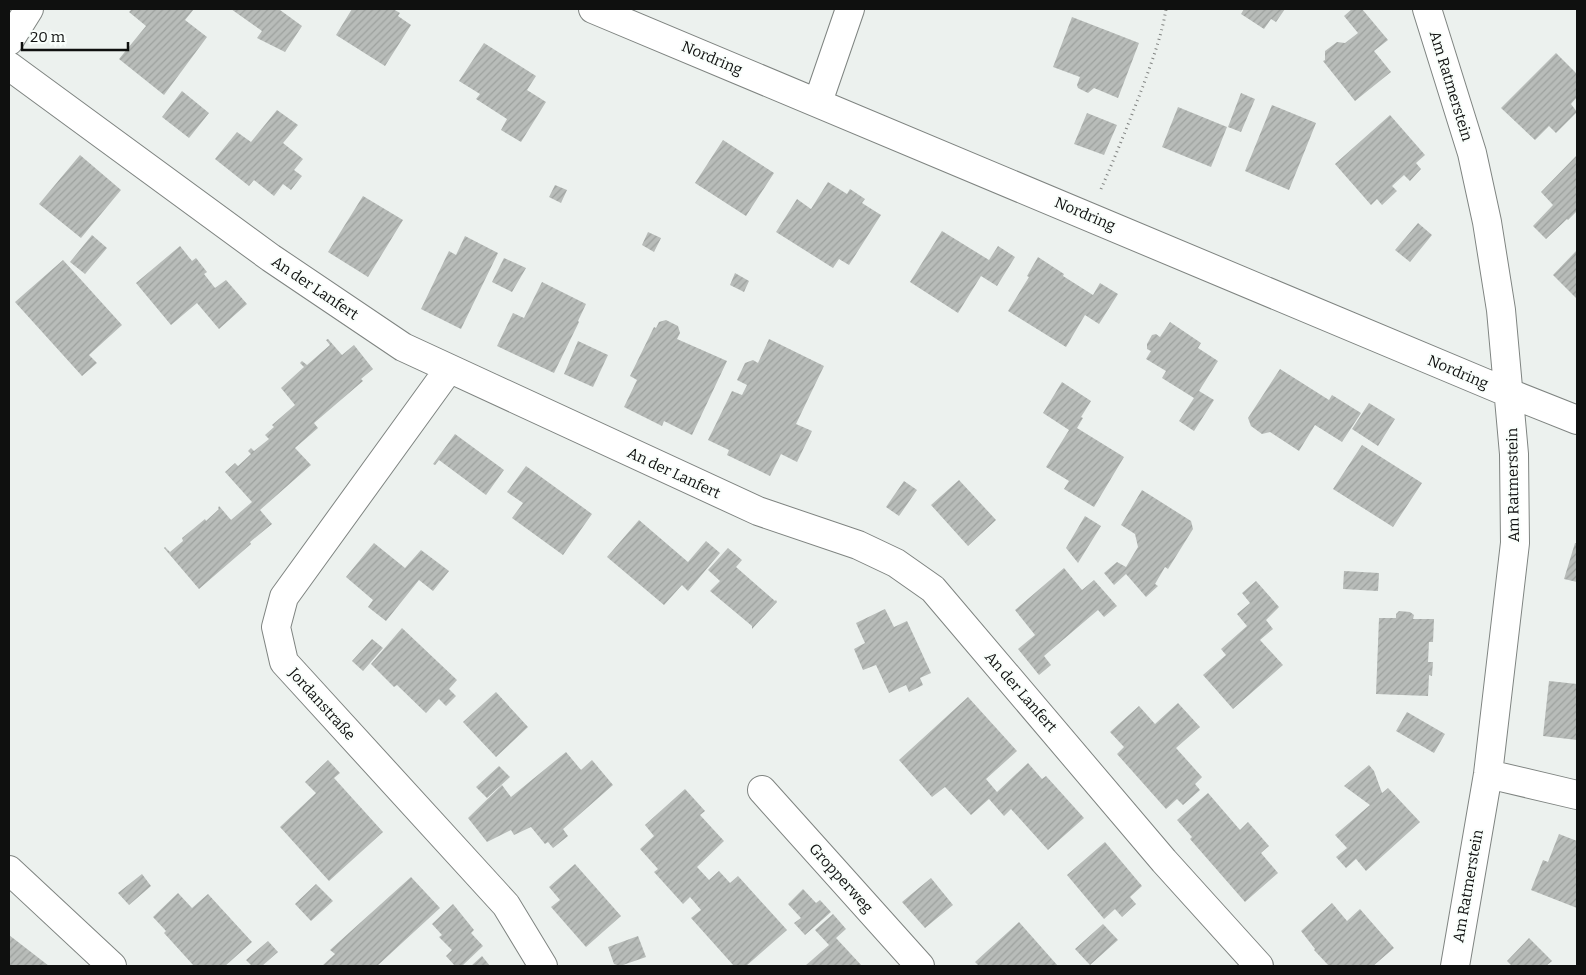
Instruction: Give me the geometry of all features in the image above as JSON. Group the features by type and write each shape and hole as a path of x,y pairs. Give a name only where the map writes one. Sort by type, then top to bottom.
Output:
{"street":[{"path":"9,41 29,9"},
{"name":"Nordring","path":"593,9 1577,420"},
{"path":"818,102 850,9"},
{"name":"Am Ratmerstein","path":"1427,9 1472,153 1487,222 1501,310 1514,454 1515,543 1488,774 1454,966"},
{"name":"An der Lanfert","path":"9,66 271,258 403,347 758,511 858,546 896,563 933,589 1164,861 1259,966"},
{"name":"Jordanstraße","path":"449,369 284,597 276,627 284,662 506,905 542,966"},
{"path":"1488,774 1577,795"},
{"name":"Gropperweg","path":"762,790 920,966"},
{"path":"9,870 112,966"}],"path":[{"path":"1089,216 1121,142 1154,57 1166,9"}],"building":[{"path":"132,9 194,9 185,20 207,37 164,95 119,59 146,26 129,12"},
{"path":"231,9 281,9 302,26 285,52 257,38 262,31"},
{"path":"352,9 393,9 400,13 398,16 411,25 385,66 336,35"},
{"path":"1244,9 1285,9 1276,22 1271,19 1264,29 1241,14"},
{"path":"1352,9 1362,9 1388,40 1374,51 1391,72 1355,101 1323,61 1325,60 1325,51 1337,42 1345,43 1358,33 1344,16"},
{"path":"1072,17 1139,43 1118,98 1094,88 1088,93 1078,88 1077,85 1080,77 1053,67"},
{"path":"484,43 536,76 527,90 546,102 521,142 501,130 507,119 476,99 480,94 459,81"},
{"path":"1556,53 1577,74 1577,97 1571,104 1577,112 1556,133 1549,126 1535,140 1501,108"},
{"path":"182,91 209,113 189,138 162,117"},
{"path":"1241,93 1255,99 1241,132 1228,127"},
{"path":"1272,105 1316,123 1289,190 1245,171"},
{"path":"1178,107 1227,127 1211,167 1162,147"},
{"path":"277,110 298,125 283,143 303,159 294,170 302,176 291,190 283,184 274,196 254,180 249,186 215,159 237,132 251,142"},
{"path":"1087,113 1117,125 1104,155 1074,144"},
{"path":"1390,115 1425,155 1416,163 1421,169 1410,181 1404,175 1392,186 1397,191 1382,205 1377,199 1371,205 1335,164"},
{"path":"723,140 774,173 746,216 695,183"},
{"path":"80,155 121,190 81,238 39,204"},
{"path":"1577,155 1577,211 1546,239 1533,226 1553,205 1541,192"},
{"path":"828,182 847,194 850,189 865,199 862,203 881,215 849,265 839,259 833,268 776,232 797,199 811,209"},
{"path":"555,185 567,190 561,203 549,197"},
{"path":"363,196 403,220 368,277 328,252"},
{"path":"1418,223 1432,235 1410,262 1395,250"},
{"path":"942,231 989,260 998,246 1015,257 997,286 981,276 958,313 910,282"},
{"path":"648,232 661,238 654,252 642,245"},
{"path":"92,235 107,248 85,274 70,262"},
{"path":"465,236 498,253 461,329 421,309 449,251 456,255"},
{"path":"180,246 192,261 196,258 207,272 204,274 215,288 226,280 247,304 219,329 197,303 171,325 136,283"},
{"path":"1577,250 1577,299 1553,275"},
{"path":"1038,257 1093,295 1100,283 1118,294 1099,324 1085,315 1066,347 1008,311 1029,277 1027,276"},
{"path":"504,258 526,268 512,292 492,282"},
{"path":"63,260 122,325 89,355 97,363 82,376 15,302"},
{"path":"735,273 749,281 744,292 730,285"},
{"path":"542,282 586,304 554,373 497,346 513,313 524,318"},
{"path":"666,320 678,326 680,333 677,339 727,361 692,435 664,421 662,426 624,407 637,380 630,376 654,327 656,328 659,322"},
{"path":"1170,322 1201,343 1198,348 1218,361 1199,391 1214,400 1194,431 1179,421 1194,398 1162,378 1166,371 1146,359 1151,351 1147,349 1147,344 1152,335 1156,334 1160,337"},
{"path":"328,339 342,355 354,345 373,369 361,379 363,381 314,423 318,428 295,448 311,465 260,510 272,524 199,589 164,548 170,552 183,541 182,538 219,509 219,506 231,520 252,502 225,472 235,463 238,466 251,454 248,451 251,448 254,451 269,439 265,435 274,427 272,425 295,405 281,388 304,367 300,363 302,361 307,365 330,345 326,340"},
{"path":"769,339 824,366 796,424 812,431 797,462 781,454 770,476 727,455 729,450 708,440 732,391 742,395 747,385 737,380 745,363 753,360 758,363"},
{"path":"578,341 608,355 593,387 564,374"},
{"path":"1280,369 1329,400 1332,395 1361,413 1342,442 1315,425 1299,451 1270,432 1262,434 1251,426 1248,418"},
{"path":"1062,382 1091,401 1081,417 1083,418 1077,428 1124,457 1094,507 1064,489 1069,481 1046,467 1069,430 1043,413"},
{"path":"1369,403 1395,419 1378,446 1352,429"},
{"path":"455,434 504,470 486,495 439,460 435,465 433,464"},
{"path":"1362,445 1422,483 1393,527 1333,489"},
{"path":"526,466 592,514 563,555 512,518 523,503 507,492"},
{"path":"959,480 996,520 968,546 931,505"},
{"path":"904,481 917,490 899,516 886,507"},
{"path":"1142,490 1191,521 1193,529 1168,569 1165,567 1155,584 1158,586 1146,597 1126,574 1114,585 1104,573 1117,562 1126,567 1138,547 1135,534 1121,525"},
{"path":"1085,516 1101,526 1078,563 1066,548"},
{"path":"639,520 688,562 706,541 720,553 688,591 682,585 664,605 607,557"},
{"path":"374,543 405,568 421,550 449,571 433,591 419,580 386,621 368,607 373,600 346,577"},
{"path":"1575,543 1577,543 1577,582 1564,579"},
{"path":"728,548 742,560 736,567 777,602 752,629 752,626 710,591 720,581 708,570"},
{"path":"1064,568 1082,590 1094,580 1117,606 1104,617 1098,610 1044,656 1051,665 1039,675 1018,649 1035,635 1015,610"},
{"path":"1344,571 1379,573 1378,591 1343,589"},
{"path":"1256,581 1279,607 1266,620 1273,629 1260,640 1283,665 1233,709 1203,675 1226,655 1221,649 1247,626 1237,614 1250,603 1242,593"},
{"path":"885,609 894,627 907,621 931,673 920,678 923,685 909,692 906,685 889,693 876,665 863,670 854,649 865,643 856,623"},
{"path":"1399,611 1410,612 1414,615 1413,619 1434,619 1433,642 1429,642 1428,662 1433,662 1432,676 1429,675 1428,696 1376,694 1379,618 1396,618 1396,614"},
{"path":"402,628 457,680 449,689 456,696 446,706 439,699 426,713 397,685 394,687 371,664"},
{"path":"372,639 383,648 363,671 352,661"},
{"path":"1549,681 1577,684 1577,740 1543,736"},
{"path":"496,692 528,727 496,757 463,722"},
{"path":"968,697 1017,751 986,779 997,792 1028,763 1042,779 1046,776 1084,818 1048,850 1011,809 1004,816 989,799 971,815 945,787 932,797 899,760"},
{"path":"1178,703 1200,727 1176,748 1202,777 1195,784 1200,790 1183,805 1177,799 1166,809 1117,754 1124,747 1110,732 1139,706 1155,724"},
{"path":"1407,712 1445,734 1434,753 1396,731"},
{"path":"566,752 581,770 592,760 613,785 563,829 568,836 553,848 548,842 545,844 531,827 514,835 511,830 487,842 468,818 502,785 511,797"},
{"path":"328,760 340,773 334,778 383,832 329,881 280,827 316,793 305,782"},
{"path":"1369,765 1374,771 1382,793 1388,788 1420,822 1366,871 1356,859 1346,868 1336,857 1347,848 1335,835 1370,805 1344,786"},
{"path":"499,766 510,777 487,798 476,787"},
{"path":"685,789 705,811 700,815 724,841 697,867 709,880 719,871 730,883 738,876 787,930 746,966 734,966 691,918 701,910 690,897 683,904 654,872 658,869 640,849 654,836 645,825"},
{"path":"1208,793 1240,830 1248,822 1269,846 1261,853 1278,873 1245,902 1190,839 1192,837 1177,820"},
{"path":"1559,834 1577,841 1577,908 1531,890 1543,860 1548,862"},
{"path":"1105,842 1142,886 1130,897 1136,904 1122,917 1115,909 1104,919 1067,875"},
{"path":"575,864 621,916 586,947 551,907 560,900 549,887"},
{"path":"142,874 151,886 129,905 118,893"},
{"path":"411,877 440,908 377,966 322,966 335,954 330,950"},
{"path":"931,878 953,905 925,928 902,902"},
{"path":"316,884 333,901 311,921 295,904"},
{"path":"803,889 816,903 820,900 831,912 805,935 794,923 801,918 788,904"},
{"path":"178,893 192,908 208,894 252,942 225,966 194,966 164,933 166,931 153,917"},
{"path":"1332,903 1347,921 1360,909 1394,948 1373,966 1329,966 1314,950 1301,931"},
{"path":"453,904 474,930 471,933 483,946 462,966 455,966 446,956 452,950 439,937 442,935 432,924"},
{"path":"833,914 846,929 836,938 862,966 805,966 829,945 815,930"},
{"path":"1019,922 1058,966 979,966 975,962"},
{"path":"1103,924 1118,940 1090,965 1075,949"},
{"path":"9,935 49,966 9,966"},
{"path":"638,936 646,957 620,966 614,964 608,947"},
{"path":"1529,938 1552,961 1546,966 1512,966 1507,961"},
{"path":"268,941 278,952 262,966 252,966 246,960"},
{"path":"482,956 490,966 471,966"}]}
